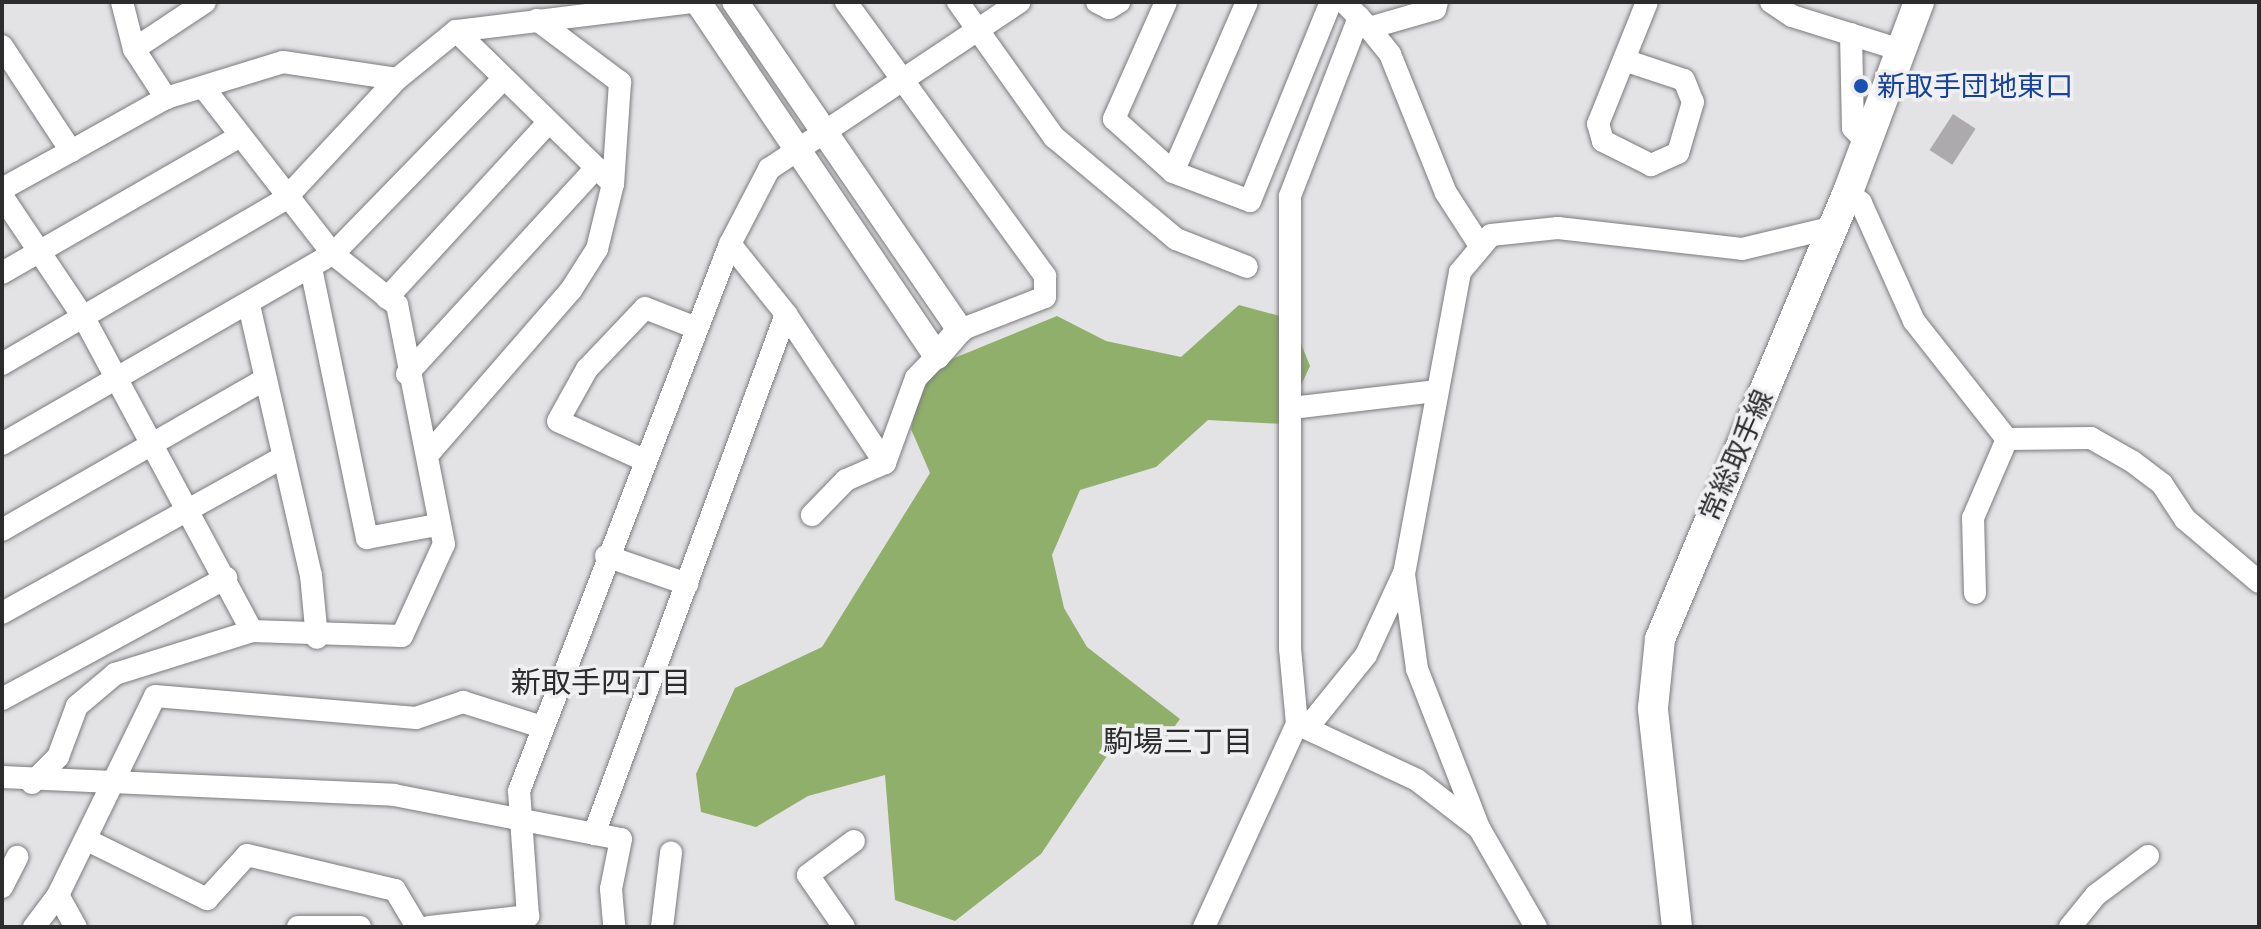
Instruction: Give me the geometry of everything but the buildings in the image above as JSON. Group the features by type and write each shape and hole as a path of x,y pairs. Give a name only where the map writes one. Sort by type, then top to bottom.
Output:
{"main road":[{"name":"常総取手線","path":"1677,927 1653,708 1660,639 1834,227 1919,2"}],"street":[{"path":"122,2 134,49 166,98"},
{"path":"134,49 205,2"},
{"path":"2,364 285,199 397,79 456,31 696,2 937,356"},
{"path":"735,2 960,330"},
{"path":"812,515 846,480 885,463 916,378 960,330 1045,297 1045,276 900,82 846,2"},
{"path":"958,2 1054,137 1176,239 1247,267"},
{"path":"429,927 528,916 519,791 606,556 696,328 730,244 769,169 1019,2"},
{"path":"1097,2 1109,8 1119,2"},
{"path":"1166,2 1114,119 1173,172 1250,201 1331,2"},
{"path":"1173,172 1247,2"},
{"path":"1357,16 1435,9 1437,2"},
{"path":"1624,60 1684,80 1693,102 1678,153 1651,165 1603,141 1598,124 1647,2"},
{"path":"1771,2 1901,50"},
{"path":"1357,16 1390,54 1446,193 1481,247"},
{"path":"1302,726 1290,648 1290,196 1357,16"},
{"path":"431,451 571,290 597,249 613,184 620,82 537,20"},
{"path":"456,31 613,184"},
{"path":"1851,34 1853,128 1867,142"},
{"path":"2,46 71,151"},
{"path":"2,189 166,98 283,62 397,79"},
{"path":"2,444 249,305 333,254 504,78"},
{"path":"32,783 58,757 77,706 115,674 252,631 317,638 402,636 444,544 437,525 431,451 407,374 397,305 333,254 285,199 204,88"},
{"path":"387,298 549,122"},
{"path":"2,273 240,136"},
{"path":"407,374 596,168"},
{"path":"1848,192 1867,216 1914,321 2007,439"},
{"path":"2,196 36,254 84,318 190,509 252,631"},
{"path":"1204,927 1302,726 1366,655 1404,574 1460,272 1491,235 1558,228 1742,249 1834,227"},
{"path":"730,244 786,314 885,463"},
{"path":"311,268 367,538 437,525"},
{"path":"249,305 284,457 317,638"},
{"path":"644,460 558,421 587,369 645,308 696,328"},
{"path":"594,834 786,314"},
{"path":"2,530 266,379"},
{"path":"1292,408 1437,391"},
{"path":"2007,439 2091,438 2133,462 2162,484 2185,519 2259,582"},
{"path":"1975,593 1973,518 2007,439"},
{"path":"2,613 284,457"},
{"path":"606,556 687,584"},
{"path":"1404,574 1417,669 1479,828 1536,927"},
{"path":"2,699 226,578"},
{"path":"34,927 58,895 87,840 108,785 155,696 416,718 463,702 542,727"},
{"path":"1302,726 1417,780 1479,828"},
{"path":"2,777 32,783 394,795 621,839 611,889 614,927"},
{"path":"87,840 207,899 247,855 395,890 417,927"},
{"path":"844,927 808,875 854,841"},
{"path":"662,927 671,853"},
{"path":"2070,927 2096,895 2148,856"},
{"path":"2,887 17,857"},
{"path":"58,895 76,927"},
{"path":"298,927 360,927"}],"green space":[{"path":"1239,305 1291,319 1310,366 1283,424 1208,420 1156,467 1080,490 1052,555 1064,608 1087,647 1180,719 1161,745 1117,741 1041,854 955,921 895,900 885,775 808,796 756,827 701,812 696,774 735,688 822,647 930,473 911,429 925,370 1057,316 1106,341 1181,357"}],"place":[{"name":"新取手団地東口","path":"1861,86"}],"district":[{"name":"新取手四丁目","path":"601,682"},
{"name":"駒場三丁目","path":"1178,741"}]}
